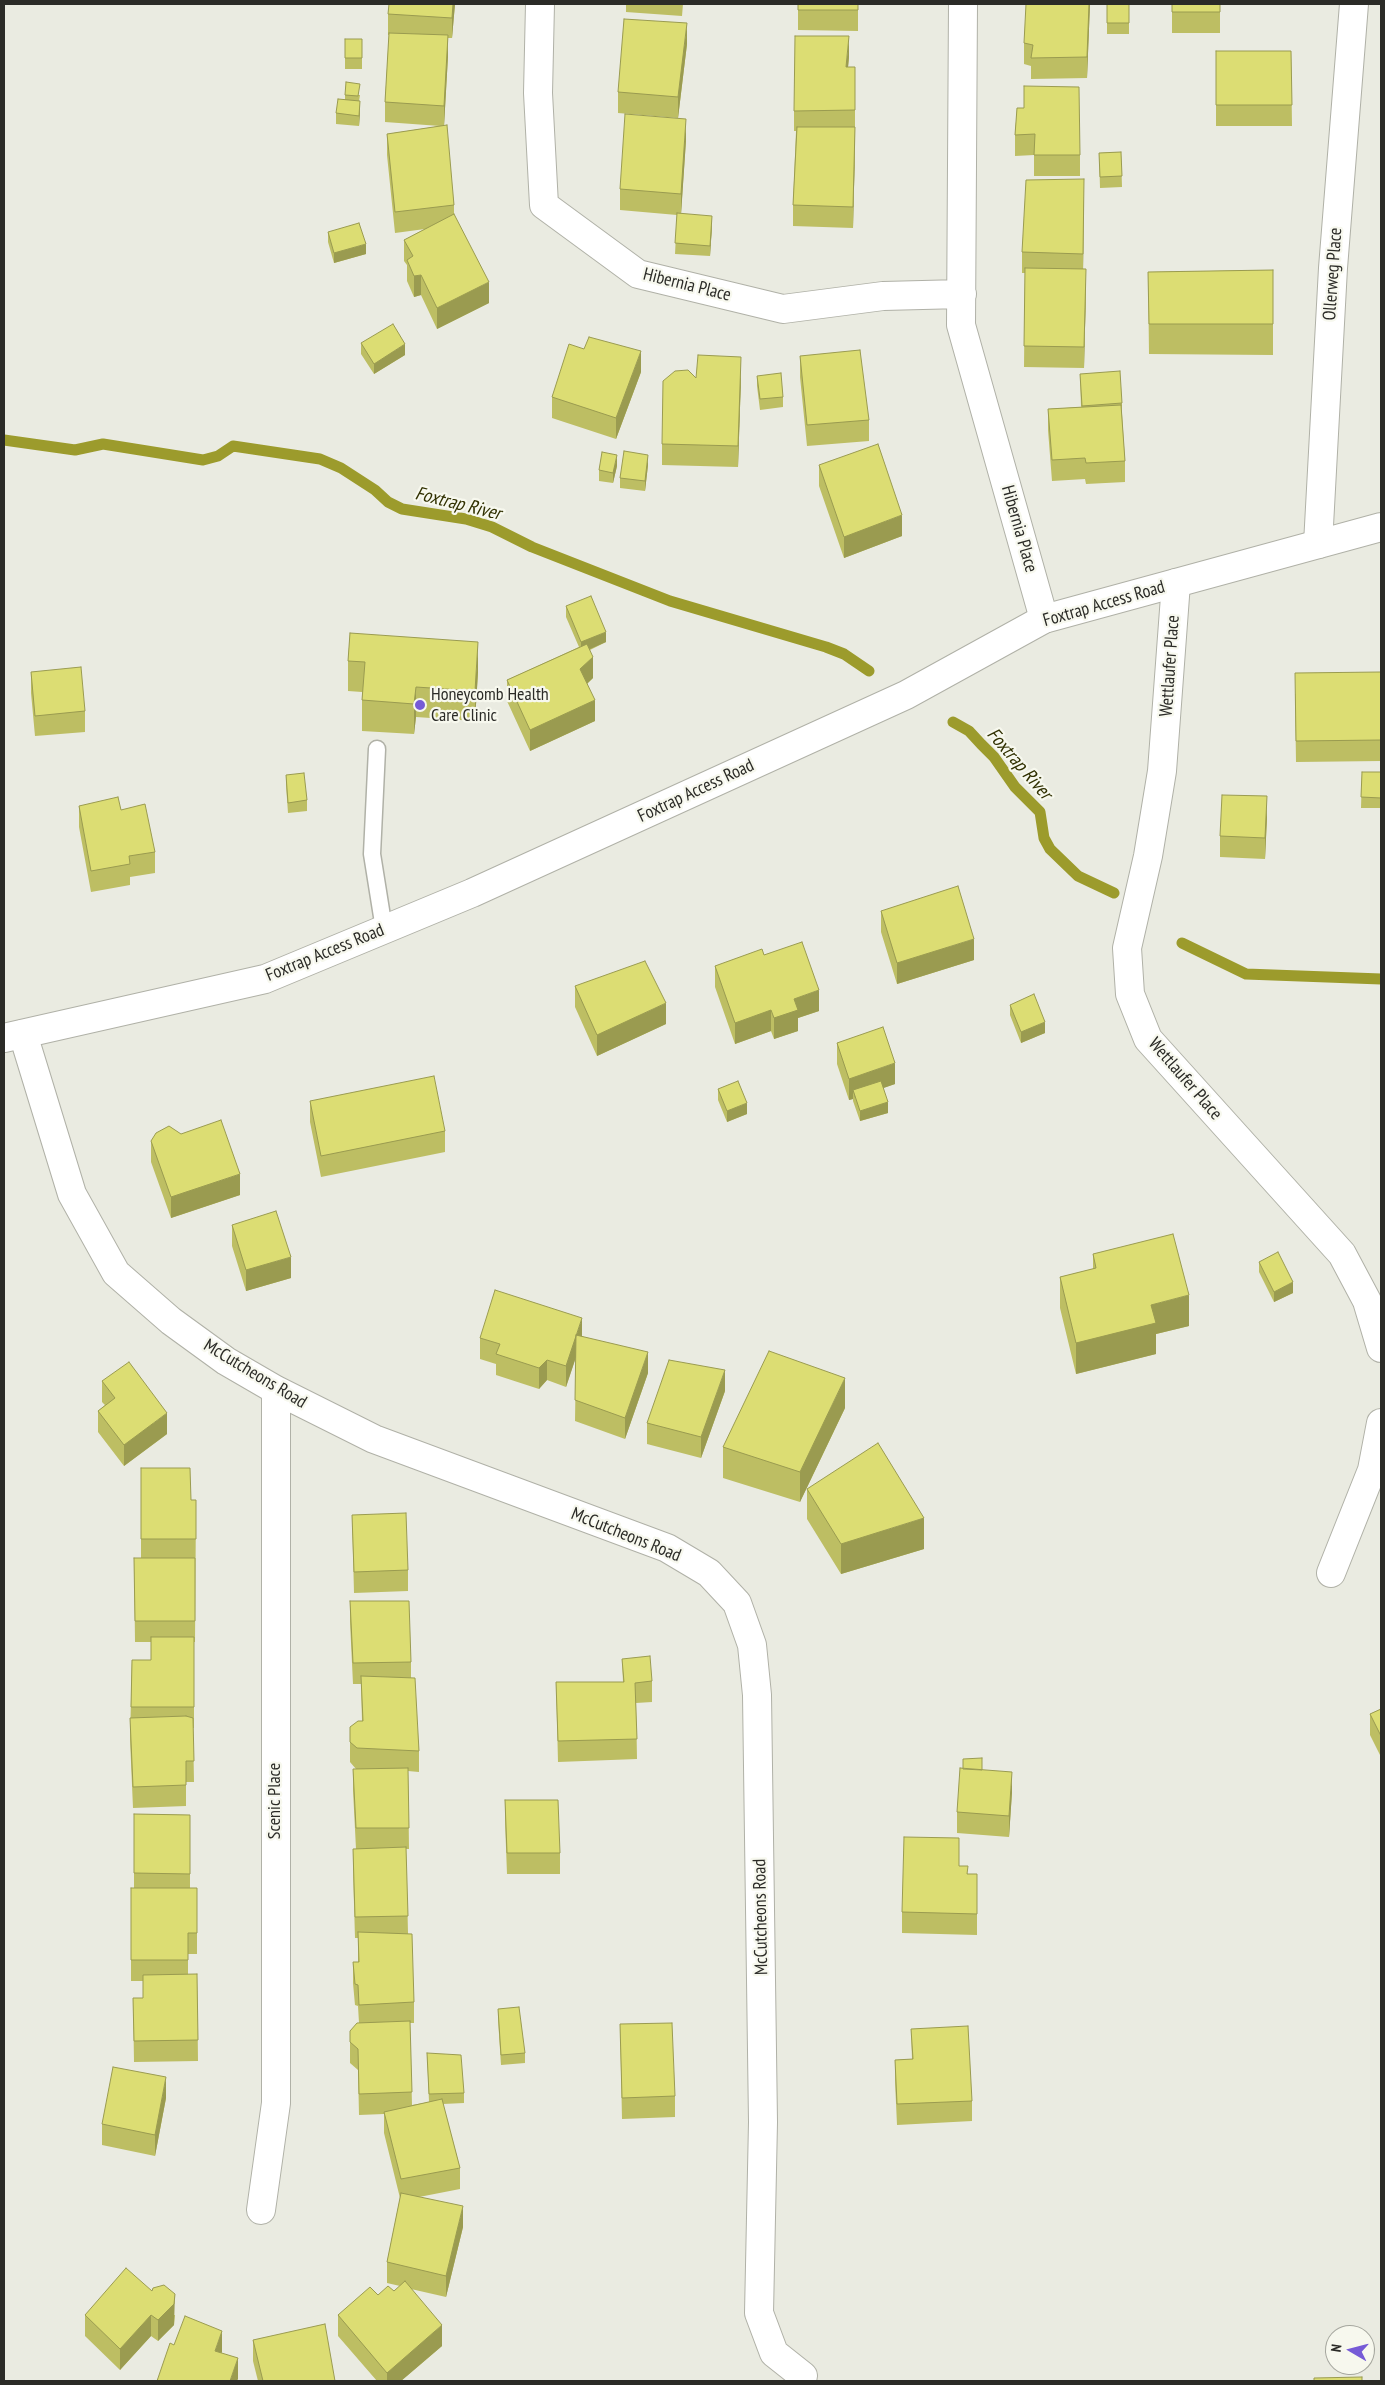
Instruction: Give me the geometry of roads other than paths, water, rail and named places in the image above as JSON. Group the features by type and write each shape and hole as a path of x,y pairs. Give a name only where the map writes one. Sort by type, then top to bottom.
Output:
{"street":[{"name":"Hibernia Place","path":"540,4 538,93 544,205 638,274 783,309 883,296 962,294"},
{"name":"Hibernia Place","path":"963,4 961,325 1044,619"},
{"name":"Ollerweg Place","path":"1318,544 1333,268 1354,4"},
{"name":"Foxtrap Access Road","path":"14,1036 265,979 472,893 906,695 1044,619 1381,527"},
{"name":"Wettlaufer Place","path":"1176,583 1162,771 1148,856 1127,948 1130,994 1148,1039 1342,1254 1367,1301 1381,1348"},
{"name":"McCutcheons Road","path":"14,1036 72,1194 116,1273 171,1321 226,1361 276,1390 374,1439 667,1548 709,1573 737,1604 752,1645 758,1694 763,2122 758,2313 774,2352 803,2376"},
{"name":"Scenic Place","path":"261,2210 276,2103 276,1390"},
{"path":"1331,1573 1372,1470 1381,1423"}],"lane":[{"path":"377,748 372,854 384,930"}],"waterway":[{"name":"Foxtrap River","path":"4,440 75,450 103,444 203,460 218,456 233,446 320,459 341,468 375,490 388,502 402,509 466,519 492,527 532,547 670,601 826,647 844,654 869,671"},
{"name":"Foxtrap River","path":"953,722 969,731 994,757 1015,787 1040,812 1044,838 1050,849 1078,876 1114,893"},
{"name":"Foxtrap River","path":"1182,943 1246,974 1381,979"}],"place":[{"name":"Honeycomb Health Care Clinic","path":"420,705"}]}
